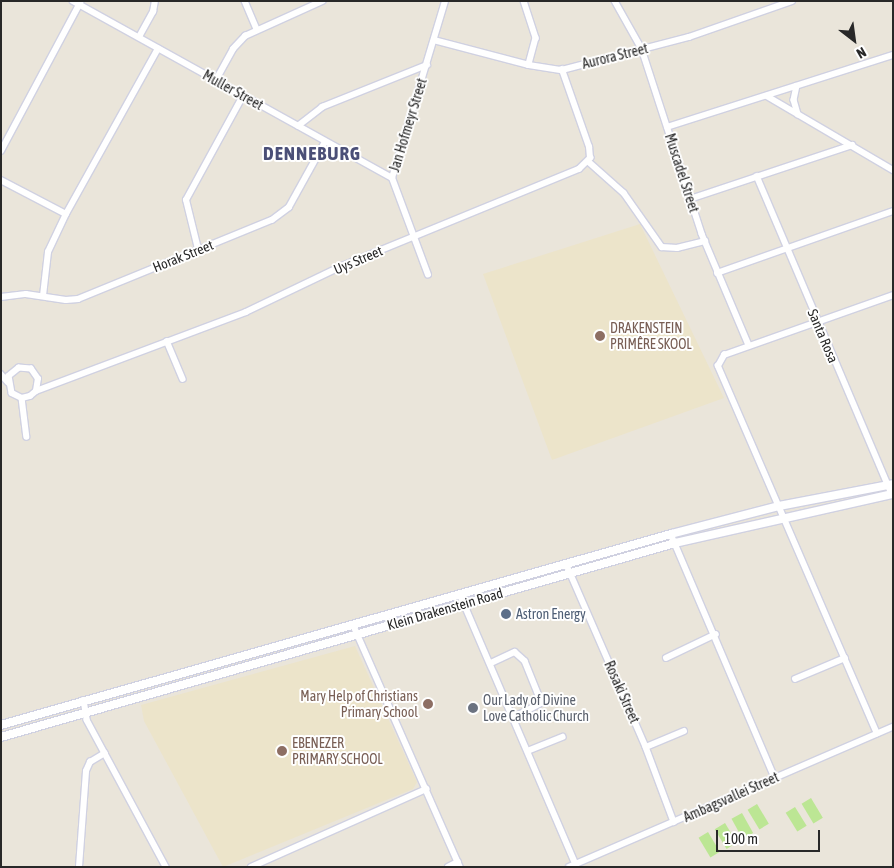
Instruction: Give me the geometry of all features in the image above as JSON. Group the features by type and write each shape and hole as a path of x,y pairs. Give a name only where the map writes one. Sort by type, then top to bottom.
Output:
{"main road":[{"name":"Klein Drakenstein Road","path":"1,725 671,534 779,506 891,484"},
{"name":"Klein Drakenstein Road","path":"1,737 675,544 784,516 892,494"}],"street":[{"path":"139,37 153,12 155,1"},
{"path":"245,1 257,30"},
{"path":"216,80 233,49 257,30 322,1"},
{"name":"Jan Hofmeyr Street","path":"428,274 392,178 445,1"},
{"path":"524,1 536,38 529,65"},
{"name":"Muscadel Street","path":"615,1 642,49 705,241 749,345"},
{"name":"Aurora Street","path":"434,40 529,65 562,70 689,37 792,1"},
{"path":"1,151 78,2"},
{"name":"Muller Street","path":"78,2 158,49 392,178"},
{"path":"44,296 48,252 66,214 158,49"},
{"path":"667,127 893,55"},
{"path":"298,126 322,107 427,65"},
{"path":"562,70 589,146 588,161 624,192 662,247 677,248 705,241"},
{"path":"797,86 794,100 798,114"},
{"path":"198,250 186,200 243,96"},
{"path":"767,96 893,170"},
{"name":"Horak Street","path":"1,297 15,294 66,300 78,299 282,214 296,198 325,142"},
{"path":"690,199 852,145"},
{"name":"Uys Street","path":"36,391 246,312 342,266 579,169 588,161"},
{"name":"Santa Rosa","path":"757,176 817,322 891,484 892,494"},
{"path":"1,180 66,214"},
{"path":"717,273 893,211"},
{"path":"877,734 718,366 724,355 893,295"},
{"path":"167,341 183,379"},
{"path":"8,382 13,371 25,367 38,379 36,391 22,398"},
{"path":"1,374 8,382 12,393 22,398"},
{"path":"22,398 27,437"},
{"path":"671,534 716,634 775,778"},
{"name":"Rosaki Street","path":"566,563 646,747 674,822"},
{"path":"460,594 530,750 576,864"},
{"path":"353,624 459,865 448,867"},
{"path":"666,658 716,634"},
{"path":"491,663 518,652 542,699 539,707 516,718"},
{"path":"795,679 844,658"},
{"path":"84,700 85,712 105,753 166,867"},
{"name":"Ambagsvallei Street","path":"569,867 893,727"},
{"path":"646,747 684,731"},
{"path":"530,750 562,737"},
{"path":"79,867 86,771 90,762 105,753"},
{"path":"251,867 426,789"}],"shaded area":[{"name":"DRAKENSTEIN PRIMÊRE SKOOL","path":"640,224 724,398 552,460 483,274"},
{"name":"EBENEZER PRIMARY SCHOOL","path":"355,646 417,782 413,789 223,867 144,721 141,705"}],"green space":[{"path":"811,798 823,818 813,823 802,804"},
{"path":"757,804 769,824 759,829 748,810"},
{"path":"795,807 807,826 797,831 786,813"},
{"path":"742,813 753,833 743,839 732,819"},
{"path":"725,823 737,843 727,849 715,829"},
{"path":"708,832 720,852 710,857 699,838"}],"place":[{"name":"DRAKENSTEIN PRIMÊRE SKOOL","path":"600,336"},
{"name":"Astron Energy","path":"506,614"},
{"name":"Mary Help of Christians Primary School","path":"428,704"},
{"name":"Our Lady of Divine Love Catholic Church","path":"473,708"},
{"name":"EBENEZER PRIMARY SCHOOL","path":"282,751"}],"district":[{"name":"DENNEBURG","path":"312,154"}]}
